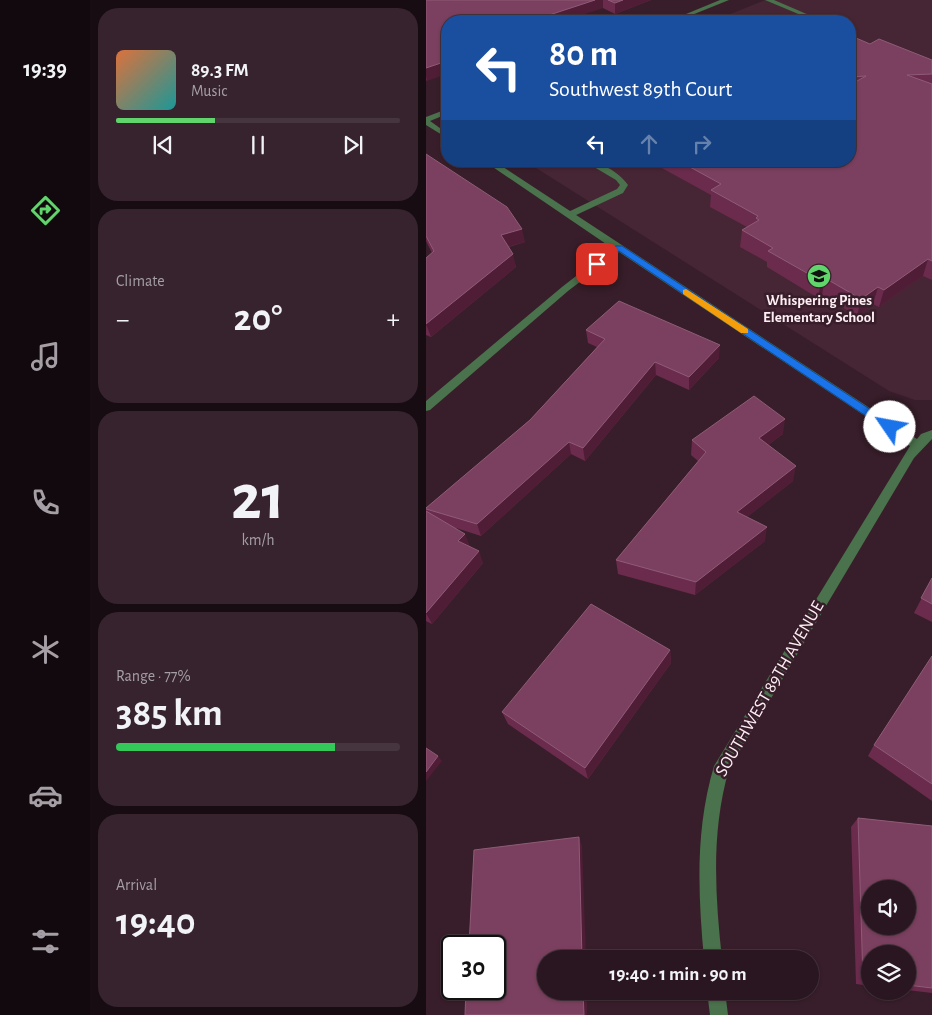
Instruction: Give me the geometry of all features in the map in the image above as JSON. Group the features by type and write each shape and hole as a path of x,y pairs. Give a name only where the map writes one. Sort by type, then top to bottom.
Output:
{"street":[{"path":"688,15 726,0"},
{"path":"768,0 805,15"},
{"path":"441,114 426,121 441,132"},
{"path":"497,167 917,445 932,434"},
{"path":"571,214 620,191 624,185 619,178 599,167"},
{"path":"426,407 565,289 619,247"},
{"name":"SOUTHWEST 89TH AVENUE","path":"712,950 706,845 714,789 722,766 917,445"},
{"path":"717,1000 719,1015"}],"shaded area":[{"name":"Whispering Pines Elementary School","path":"765,0 932,0 932,400 915,400 889,391 534,167 856,167 856,15 728,15"}],"building":[{"path":"426,0 595,0 549,15 441,15 441,63 426,68"},
{"path":"608,0 623,0 615,3"},
{"path":"856,38 870,44 879,39 932,60 932,74 907,75 932,84 932,261 928,259 884,290 878,287 861,299 825,278 821,281 768,251 773,248 742,230 759,220 756,218 758,216 711,190 721,184 690,167 856,167 856,82 866,76 856,77"},
{"path":"426,154 441,164 441,167 446,167 507,207 522,229 501,235 513,254 426,324 426,258 434,251 426,236"},
{"path":"619,301 720,345 689,377 655,362 583,448 569,442 477,524 426,509 530,420 605,339 586,330"},
{"path":"754,396 785,419 759,438 796,466 737,512 767,527 696,582 616,560 706,452 692,440"},
{"path":"426,511 465,534 458,541 479,551 426,613"},
{"path":"932,578 932,604 921,598"},
{"path":"591,604 670,650 585,768 502,712"},
{"path":"932,656 932,784 874,745"},
{"path":"426,748 438,756 426,772"},
{"path":"858,818 932,826 932,988 916,986 916,945 862,945 862,935 916,935 916,880 861,880 861,915"},
{"path":"579,837 582,950 537,950 537,1000 583,1000 584,1015 465,1015 466,1000 506,1000 506,935 470,935 474,850"}],"slow traffic":[{"path":"686,292 744,331"}],"place":[{"name":"Whispering Pines Elementary School","path":"819,276"}],"route":[{"path":"597,264 619,247 890,427"}]}
